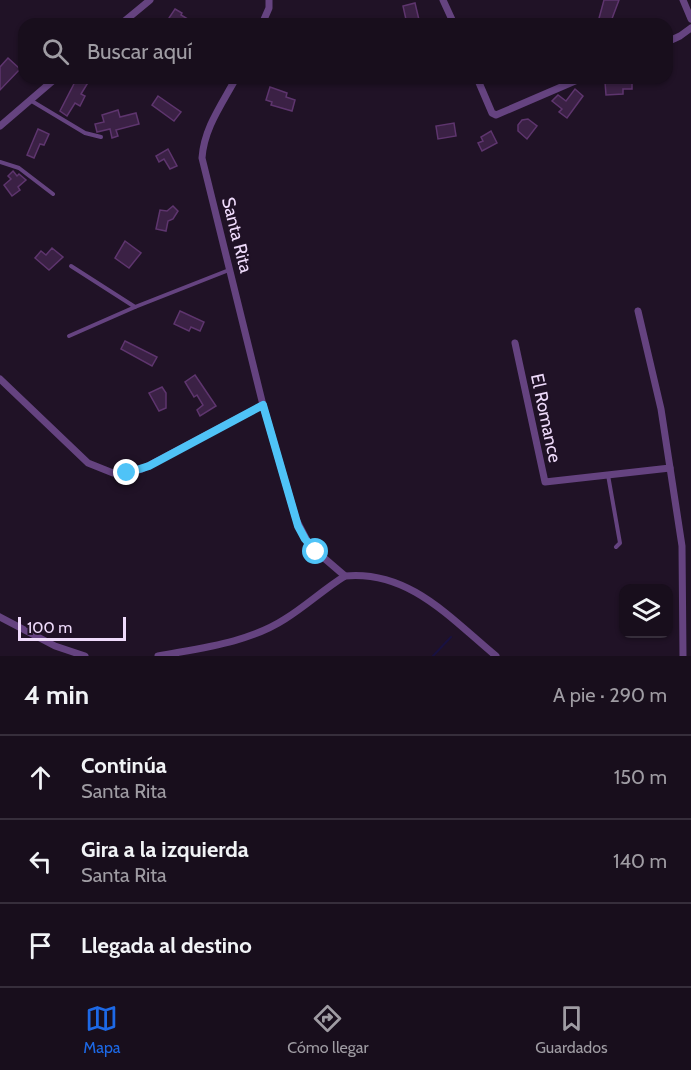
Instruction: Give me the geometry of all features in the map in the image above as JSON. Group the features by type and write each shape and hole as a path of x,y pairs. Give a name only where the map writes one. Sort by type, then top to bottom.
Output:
{"street":[{"path":"128,18 150,0"},
{"path":"264,18 269,0"},
{"path":"443,0 451,18"},
{"path":"682,0 691,20"},
{"path":"673,39 691,28"},
{"path":"0,126 49,84"},
{"name":"Santa Rita","path":"233,84 209,127 202,158 263,405 302,533 316,552 345,576"},
{"path":"480,84 492,113 496,115 568,84"},
{"path":"638,312 661,409 682,546 683,656"},
{"name":"El Romance","path":"515,343 545,482 670,468"},
{"path":"0,379 88,463 113,473 142,470 263,405"},
{"path":"158,656 226,643 262,631 285,619 345,576 364,575 383,578 412,589 496,656"},
{"path":"0,616 56,646 85,656"}],"lane":[{"path":"30,99 85,132 101,137"},
{"path":"0,162 19,168 53,194"},
{"path":"71,266 135,307"},
{"path":"69,336 230,269"},
{"path":"608,475 620,543 616,547"}],"building":[{"path":"604,0 619,0 612,18 599,18"},
{"path":"415,3 419,18 406,18 403,6"},
{"path":"175,9 186,18 169,18"},
{"path":"8,58 18,67 18,71 0,90 0,67"},
{"path":"74,84 87,84 81,94 85,96 80,106 75,103 67,116 60,111"},
{"path":"605,84 632,84 632,89 623,89 623,94 606,95"},
{"path":"270,87 287,93 286,97 295,100 292,111 271,105 272,102 266,100"},
{"path":"575,89 583,96 567,118 559,112 562,109 552,101 558,95 566,101"},
{"path":"158,96 181,112 174,121 152,105"},
{"path":"118,110 120,117 136,113 139,124 116,130 118,136 112,138 110,129 97,132 95,124 104,122 102,115"},
{"path":"528,119 537,126 527,139 518,131 518,125 522,120"},
{"path":"454,123 456,136 438,139 436,126"},
{"path":"38,129 49,134 44,145 40,144 34,158 27,155"},
{"path":"491,131 497,143 482,151 478,143 483,141 481,137"},
{"path":"168,149 177,166 170,169 164,159 159,162 156,156"},
{"path":"13,171 17,176 19,174 26,180 18,187 20,190 12,196 4,185 11,179 8,176"},
{"path":"173,206 178,211 173,219 168,221 166,231 156,229 160,210 167,211"},
{"path":"125,241 141,253 129,268 115,258"},
{"path":"52,248 63,257 49,270 35,258 41,251 46,255"},
{"path":"180,311 204,322 200,331 191,327 189,331 174,324"},
{"path":"125,341 157,357 152,366 121,349"},
{"path":"195,375 216,406 200,416 197,410 203,405 197,395 194,397 185,382"},
{"path":"162,387 166,393 166,408 159,411 149,393"}],"waterway":[{"path":"433,656 451,637"}],"route":[{"path":"127,473 142,470 263,405 298,526 316,552"}]}
